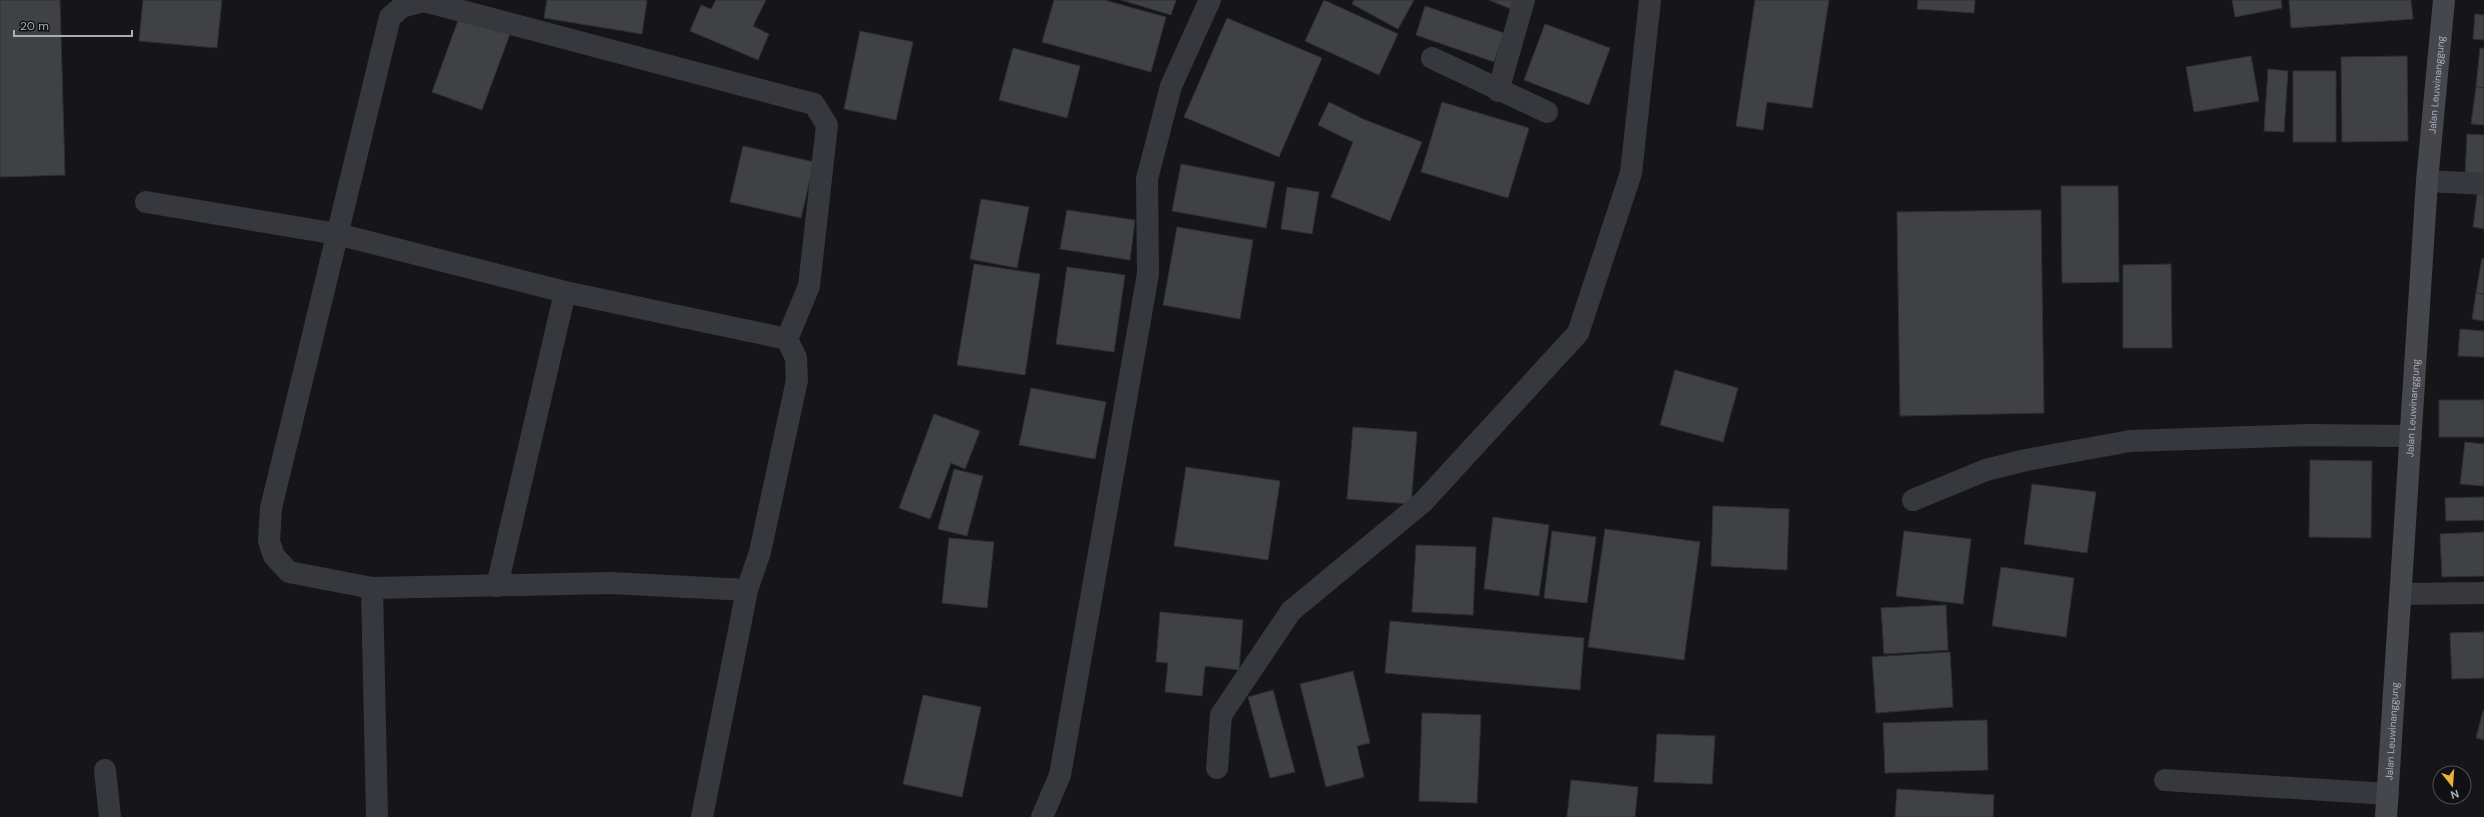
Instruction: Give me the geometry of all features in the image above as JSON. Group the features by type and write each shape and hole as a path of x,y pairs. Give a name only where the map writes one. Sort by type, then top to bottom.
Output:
{"main road":[{"name":"Jalan Leuwinanggung","path":"2386,817 2427,182 2444,0"}],"street":[{"path":"1042,817 1060,776 1148,274 1147,179 1171,86 1210,0"},
{"path":"1498,91 1524,0"},
{"path":"1217,768 1222,715 1292,610 1423,502 1578,333 1631,173 1650,0"},
{"path":"702,817 748,590 760,552 797,380 796,358 787,339 809,286 827,125 814,104 424,1 402,7 390,17 271,508 269,541 274,556 289,572 372,588 610,583 748,590"},
{"path":"1432,58 1465,72 1498,91 1547,112"},
{"path":"2427,182 2484,184"},
{"path":"146,202 337,234 565,292 787,339"},
{"path":"497,586 565,292"},
{"path":"1913,500 1986,470 2026,460 2130,441 2307,435 2411,436"},
{"path":"372,588 377,817"},
{"path":"2401,594 2484,593"},
{"path":"105,770 110,817"},
{"path":"2165,780 2388,794"}],"building":[{"path":"0,0 60,0 65,175 0,177"},
{"path":"143,0 222,0 217,48 139,41"},
{"path":"547,0 647,0 642,34 544,18"},
{"path":"716,0 766,0 753,26 769,34 758,60 690,31 701,5 711,9"},
{"path":"1054,0 1104,0 1166,17 1151,72 1042,42"},
{"path":"1121,0 1176,0 1171,15"},
{"path":"1324,0 1398,34 1379,75 1305,41"},
{"path":"1354,0 1414,0 1398,29 1352,4"},
{"path":"1489,0 1517,0 1513,10"},
{"path":"1755,0 1829,0 1812,108 1767,102 1763,130 1736,126"},
{"path":"1918,0 1975,0 1974,13 1917,9"},
{"path":"2232,0 2281,0 2282,8 2235,17"},
{"path":"2289,0 2411,0 2413,19 2291,28"},
{"path":"1425,6 1504,33 1494,62 1416,35"},
{"path":"2475,14 2484,15 2484,40 2473,39"},
{"path":"460,15 510,34 482,110 432,92"},
{"path":"1227,18 1322,58 1279,157 1184,117"},
{"path":"1545,24 1610,48 1589,105 1524,80"},
{"path":"860,31 913,42 896,120 844,109"},
{"path":"1013,48 1080,66 1067,118 999,100"},
{"path":"2480,48 2484,49 2484,88 2476,87"},
{"path":"2251,56 2259,101 2194,112 2186,67"},
{"path":"2407,56 2408,141 2342,142 2341,57"},
{"path":"2268,69 2288,71 2284,132 2264,131"},
{"path":"2293,71 2336,71 2336,142 2293,142"},
{"path":"2476,87 2484,88 2484,125 2471,124"},
{"path":"1329,102 1363,119 1422,142 1390,221 1331,197 1353,142 1318,125"},
{"path":"1442,102 1529,128 1508,198 1421,172"},
{"path":"2467,134 2484,135 2484,179 2465,178"},
{"path":"743,146 814,162 801,218 730,202"},
{"path":"1181,164 1275,182 1266,228 1172,211"},
{"path":"2061,186 2118,186 2119,282 2062,283"},
{"path":"1287,187 1319,192 1312,234 1281,229"},
{"path":"2478,187 2484,188 2484,229 2473,227"},
{"path":"981,199 1029,207 1017,268 970,259"},
{"path":"1067,210 1135,220 1130,260 1060,249"},
{"path":"2041,210 2044,413 1900,416 1897,212"},
{"path":"1177,227 1253,240 1240,319 1163,305"},
{"path":"2482,258 2484,259 2484,294 2476,293"},
{"path":"974,264 1040,274 1025,375 957,365"},
{"path":"2171,264 2172,348 2123,348 2123,265"},
{"path":"1067,267 1125,275 1114,352 1056,344"},
{"path":"2476,293 2484,294 2484,321 2472,319"},
{"path":"2460,329 2484,331 2484,357 2458,356"},
{"path":"1675,370 1738,388 1723,442 1660,425"},
{"path":"1031,388 1106,402 1095,459 1019,445"},
{"path":"2439,400 2484,400 2484,437 2439,437"},
{"path":"934,414 980,431 965,469 951,463 930,519 899,508"},
{"path":"1353,427 1417,432 1411,504 1347,499"},
{"path":"2465,442 2484,444 2484,486 2460,484"},
{"path":"2310,460 2372,461 2371,538 2309,537"},
{"path":"1186,467 1280,481 1268,560 1174,546"},
{"path":"954,469 983,476 967,536 938,529"},
{"path":"2032,484 2096,492 2087,553 2024,544"},
{"path":"2484,497 2484,520 2446,521 2445,498"},
{"path":"1713,506 1789,509 1787,570 1711,566"},
{"path":"1493,517 1549,525 1539,596 1484,589"},
{"path":"1605,529 1700,542 1684,660 1588,647"},
{"path":"1552,531 1596,537 1587,603 1544,598"},
{"path":"1904,531 1971,539 1963,604 1896,596"},
{"path":"2484,532 2484,576 2442,577 2440,534"},
{"path":"949,538 994,542 987,608 942,603"},
{"path":"1416,545 1476,547 1473,615 1412,612"},
{"path":"2001,567 2074,578 2066,637 1992,626"},
{"path":"1946,605 1948,650 1884,654 1881,608"},
{"path":"1160,612 1243,620 1239,670 1205,666 1202,696 1165,692 1168,663 1156,662"},
{"path":"1390,621 1584,638 1580,690 1385,673"},
{"path":"2484,632 2484,678 2452,679 2450,633"},
{"path":"1950,652 1953,707 1876,713 1872,657"},
{"path":"1353,671 1370,743 1357,746 1364,777 1326,787 1300,684"},
{"path":"1273,690 1295,772 1270,778 1248,697"},
{"path":"923,695 981,707 962,797 903,784"},
{"path":"2484,711 2484,740 2476,738"},
{"path":"1422,713 1481,715 1477,803 1419,801"},
{"path":"1987,720 1988,770 1885,773 1883,723"},
{"path":"1657,734 1715,736 1712,784 1654,782"},
{"path":"1571,780 1638,787 1635,817 1567,817"},
{"path":"1897,789 1994,795 1993,817 1895,817"}]}
